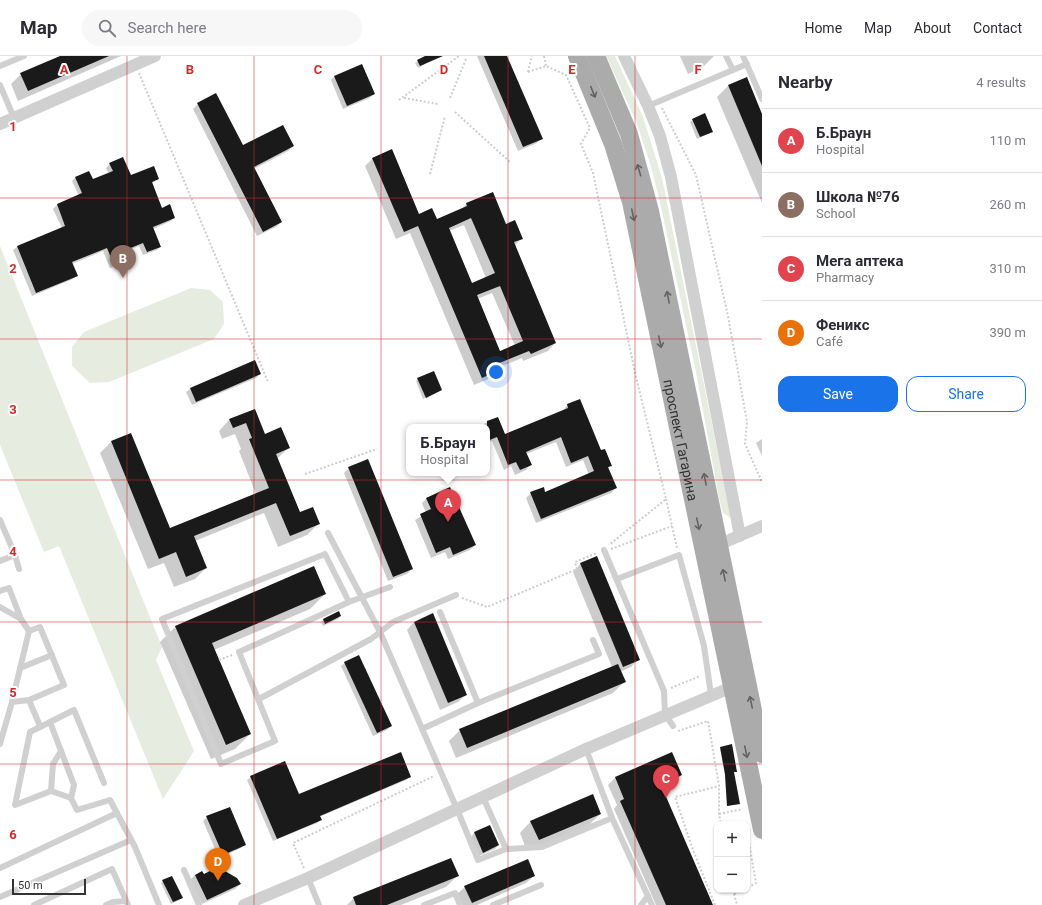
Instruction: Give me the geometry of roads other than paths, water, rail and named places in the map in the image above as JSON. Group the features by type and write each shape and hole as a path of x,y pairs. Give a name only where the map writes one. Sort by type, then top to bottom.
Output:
{"main road":[{"name":"проспект Гагарина","path":"577,56 613,144 631,202 740,685 762,754"},
{"name":"проспект Гагарина","path":"596,56 629,134 640,173 660,260 718,545 762,830"}],"street":[{"path":"0,124 155,56"},
{"path":"624,56 653,103 671,177 740,536"},
{"path":"718,545 762,526"},
{"path":"244,905 308,878 586,749 665,714 740,685"}],"lane":[{"path":"0,66 24,56"},
{"path":"726,56 733,70"},
{"path":"743,56 762,99"},
{"path":"653,103 747,64"},
{"path":"0,85 14,118"},
{"path":"1,524 15,555 19,569"},
{"path":"328,532 380,632 478,860 506,849 542,847 612,818"},
{"path":"604,550 664,691 665,714 673,726"},
{"path":"349,602 325,554 162,619 221,764 275,741 239,652 349,602 390,587"},
{"path":"0,561 15,555"},
{"path":"617,579 679,556 704,646 711,695"},
{"path":"0,591 9,588 21,619 29,631 0,744"},
{"path":"258,699 380,632 392,622 456,595"},
{"path":"0,607 21,619"},
{"path":"440,612 478,703"},
{"path":"12,702 29,700 64,685 40,628 29,631"},
{"path":"422,729 478,703 599,654 593,640"},
{"path":"20,668 52,655"},
{"path":"29,700 40,726"},
{"path":"104,784 74,710 30,732 15,805 51,791 70,798 77,810 110,800 131,840 159,905"},
{"path":"50,722 74,785 70,798"},
{"path":"586,749 612,818 652,905"},
{"path":"51,791 53,764 60,751"},
{"path":"483,796 506,849"},
{"path":"0,868 117,813"},
{"path":"0,897 131,840"},
{"path":"34,905 112,869 127,903 106,905"},
{"path":"184,870 199,905"},
{"path":"308,878 319,905"},
{"path":"493,905 541,885"},
{"path":"424,905 455,893 460,905"},
{"path":"641,905 648,896"}],"place":[{"name":"Школа №76","path":"123,278"},
{"name":"Б.Браун","path":"448,522"},
{"name":"Мега аптека","path":"666,798"},
{"name":"Феникс","path":"218,881"}]}
